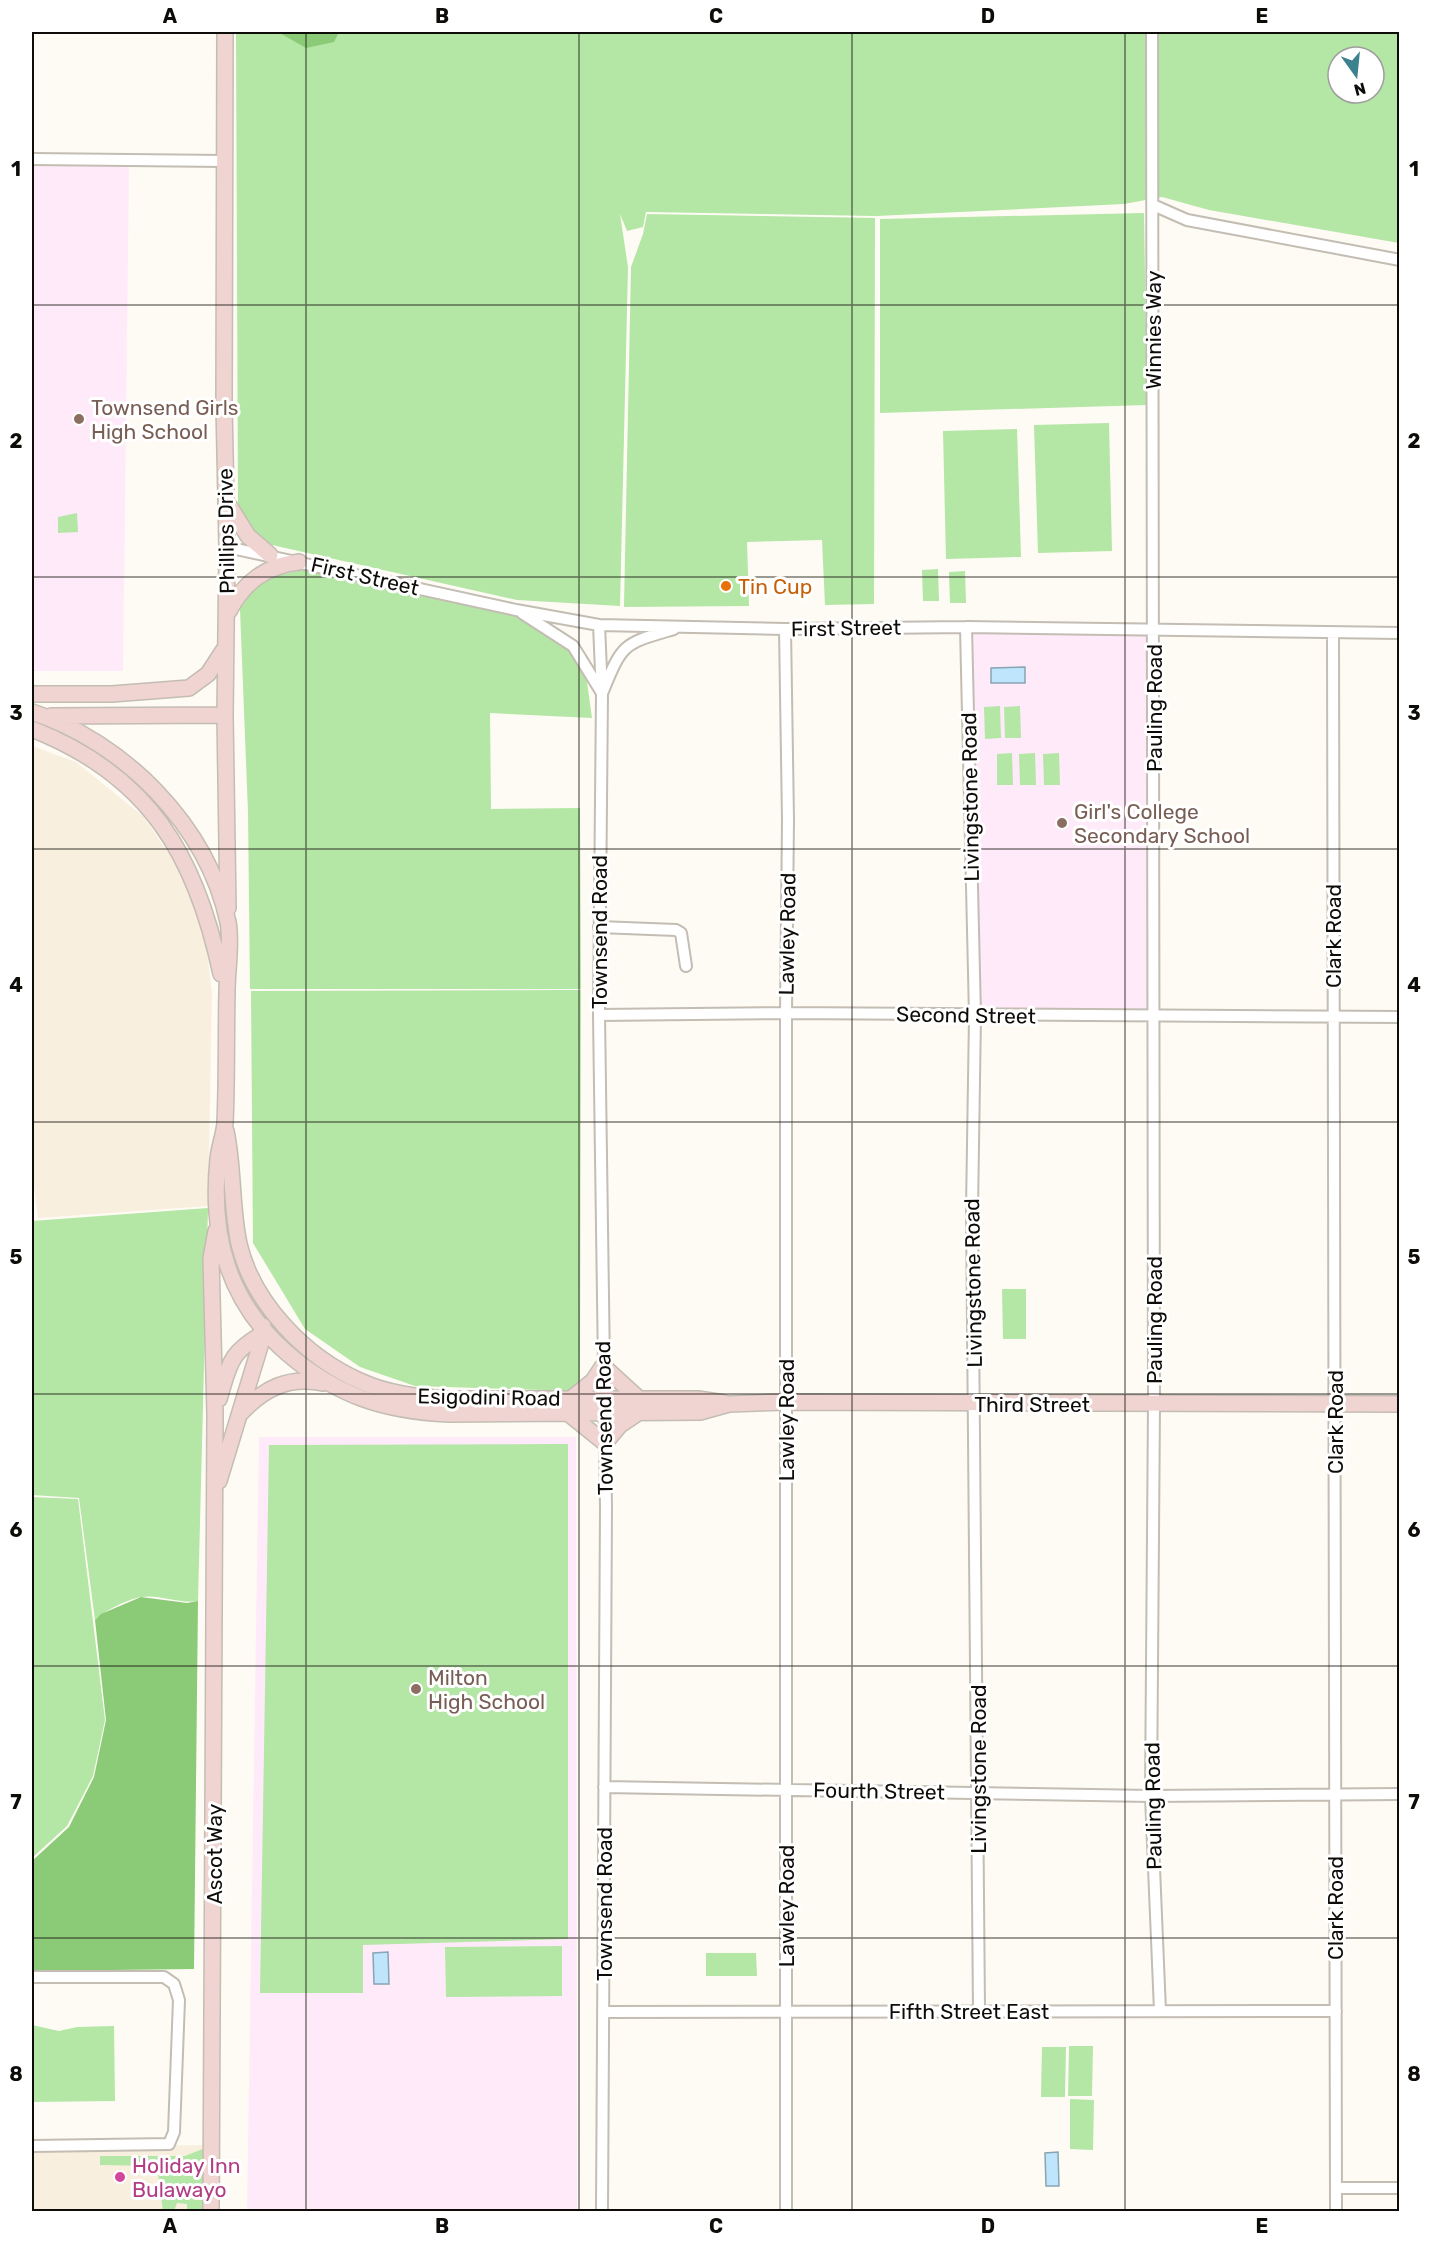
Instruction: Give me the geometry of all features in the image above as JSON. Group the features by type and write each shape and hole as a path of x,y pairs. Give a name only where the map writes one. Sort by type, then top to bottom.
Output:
{"main road":[{"name":"Phillips Drive","path":"225,32 228,613 225,715 228,923"},
{"path":"226,502 248,536 270,555"},
{"path":"228,613 239,592 253,579 274,567 299,562"},
{"path":"32,694 112,693 189,688 216,666 227,645"},
{"path":"35,715 225,715"},
{"name":"Esigodini Road","path":"35,715 72,728 93,741 140,775 155,791 186,828 200,850 228,923 225,1125 218,1159 217,1219 229,1274 249,1314 264,1333 304,1368 332,1385 356,1398 408,1412 604,1406"},
{"name":"Esigodini Road","path":"32,729 62,741 117,777 151,810 171,836 192,875 204,907 226,1000"},
{"name":"Esigodini Road","path":"225,1125 232,1159 234,1218 240,1247 256,1287 276,1316 314,1352 344,1373 381,1389 412,1396 571,1406"},
{"name":"Ascot Way","path":"211,2211 215,1414 211,1258 217,1219"},
{"path":"214,1497 264,1333 259,1312 242,1275 238,1260 240,1247"},
{"path":"264,1333 324,1370 344,1373"},
{"path":"215,1414 235,1353 243,1345 264,1333"},
{"path":"603,1366 638,1406 605,1443 571,1406 603,1366"},
{"path":"239,1416 252,1401 284,1382 305,1379 332,1385"},
{"name":"Third Street","path":"604,1406 638,1406 700,1412 729,1404 786,1402 1400,1404"}],"street":[{"name":"Winnies Way","path":"1152,32 1154,629"},
{"path":"32,159 224,161"},
{"path":"1153,205 1187,220 1400,260"},
{"name":"First Street","path":"227,547 516,610 599,625 785,629 966,627 1400,633"},
{"path":"516,610 566,640 579,654 602,694"},
{"name":"Townsend Road","path":"599,625 602,694 599,1015 605,1443 602,2211"},
{"path":"602,694 615,662 625,646 682,627"},
{"name":"Livingstone Road","path":"966,627 975,1016 972,1078 979,2011"},
{"name":"Lawley Road","path":"785,629 788,809 786,2211"},
{"name":"Pauling Road","path":"1154,629 1154,1404 1151,1796 1160,2011"},
{"name":"Clark Road","path":"1333,633 1336,2211"},
{"path":"599,927 676,930 681,933 686,966"},
{"name":"Second Street","path":"599,1015 786,1013 1400,1017"},
{"name":"Fourth Street","path":"604,1787 1151,1796 1400,1794"},
{"path":"32,1977 158,1977 171,1979 179,2000 173,2139 165,2144 32,2146"},
{"name":"Fifth Street East","path":"603,2012 1336,2011"},
{"path":"1336,2188 1400,2188"}],"shaded area":[{"name":"Townsend Girls High School","path":"32,166 129,166 123,671 32,671"},
{"name":"Girl's College Secondary School","path":"970,631 1150,633 1149,1012 979,1012"},
{"path":"32,746 76,762 144,817 192,889 205,936 212,992 208,1206 38,1218 32,1171"},
{"name":"Milton High School","path":"259,1437 576,1437 577,2211 247,2212"},
{"name":"Holiday Inn Bulawayo","path":"209,2145 206,2211 32,2211 32,2147"}],"green space":[{"path":"236,32 1399,32 1399,243 1209,210 1162,197 1124,204 876,216 646,212 643,227 627,231 620,214 628,267 620,606 517,600 272,545 253,531 238,506"},
{"path":"278,32 339,32 334,42 306,48"},
{"path":"1144,213 1147,405 880,413 880,219"},
{"path":"647,214 875,218 874,604 825,605 822,540 747,542 749,606 624,607 631,267 643,234"},
{"path":"1109,423 1112,551 1038,553 1034,425"},
{"path":"1017,429 1021,557 946,559 943,431"},
{"path":"77,513 78,532 58,533 58,517"},
{"path":"308,569 518,617 551,633 572,647 587,682 592,718 490,713 491,809 580,808 581,989 250,989 248,812 240,609 261,579"},
{"path":"938,569 939,601 923,601 922,570"},
{"path":"965,571 966,603 950,603 949,572"},
{"path":"1000,706 1001,738 985,739 984,707"},
{"path":"1020,706 1021,738 1005,738 1004,707"},
{"path":"1012,753 1013,785 997,785 997,754"},
{"path":"1035,753 1036,785 1020,785 1019,754"},
{"path":"1059,753 1060,785 1044,785 1043,754"},
{"path":"581,990 580,1379 572,1391 415,1386 360,1367 305,1329 253,1243 251,991"},
{"path":"208,1208 198,1601 141,1597 116,1606 95,1620 79,1498 32,1495 32,1221"},
{"path":"1002,1289 1026,1289 1026,1339 1003,1339"},
{"name":"Milton High School","path":"568,1444 568,1939 363,1945 363,1993 260,1993 269,1445"},
{"path":"32,1497 78,1499 105,1720 93,1776 67,1826 32,1858"},
{"path":"141,1597 187,1603 198,1601 194,1969 32,1971 32,1861 69,1827 94,1777 106,1720 95,1620 101,1614"},
{"path":"562,1946 562,1996 446,1997 445,1947"},
{"path":"706,1953 756,1953 757,1976 706,1976"},
{"path":"32,2025 59,2031 77,2027 114,2026 115,2101 32,2102"},
{"path":"1069,2046 1093,2046 1092,2096 1068,2096"},
{"path":"1042,2047 1066,2047 1065,2097 1041,2097"},
{"path":"1070,2099 1094,2100 1093,2150 1070,2149"},
{"path":"205,2148 205,2203 202,2211 187,2211 187,2204 177,2203 174,2211 163,2211 157,2166 100,2165 100,2156 185,2156"}],"water":[{"path":"1025,667 1025,683 991,683 991,668"},
{"path":"388,1952 389,1984 374,1984 373,1953"},
{"path":"1058,2152 1059,2186 1046,2186 1045,2153"}],"place":[{"name":"Townsend Girls High School","path":"79,419"},
{"name":"Tin Cup","path":"726,586"},
{"name":"Girl's College Secondary School","path":"1062,823"},
{"name":"Milton High School","path":"416,1689"},
{"name":"Holiday Inn Bulawayo","path":"120,2177"}]}
